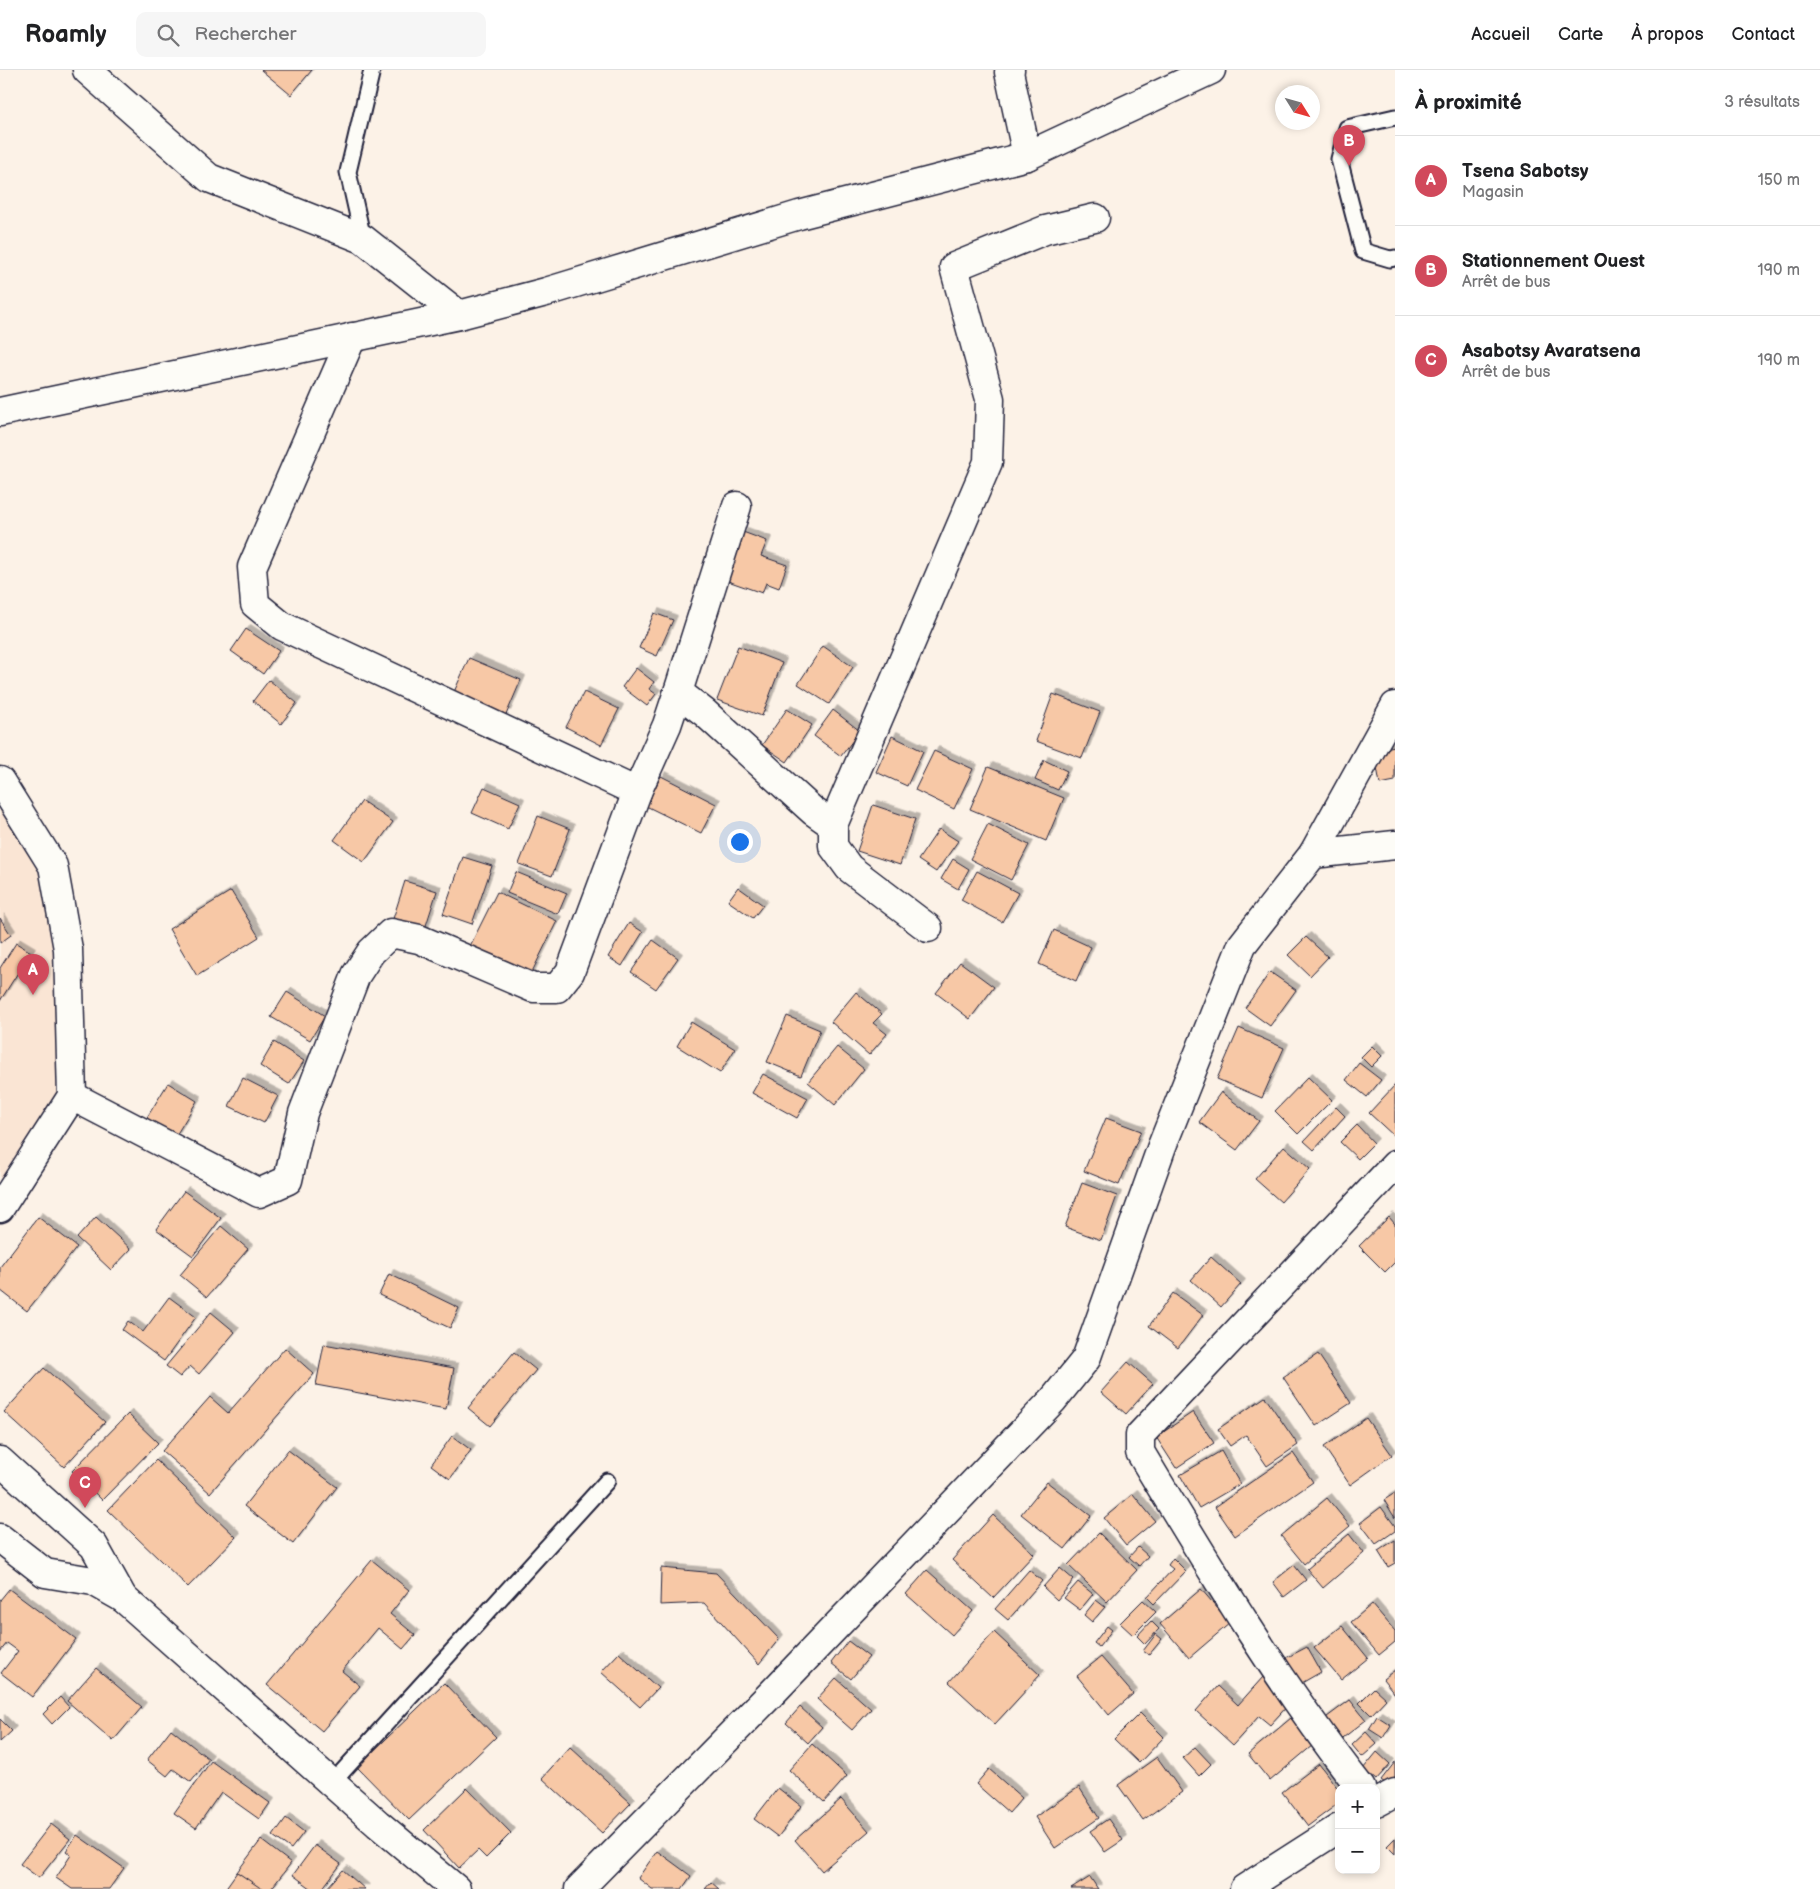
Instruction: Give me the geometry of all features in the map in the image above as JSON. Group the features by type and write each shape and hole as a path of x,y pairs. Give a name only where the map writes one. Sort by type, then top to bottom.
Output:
{"street":[{"path":"87,70 209,178 363,240 459,315"},
{"path":"1010,70 1027,156"},
{"path":"0,412 459,315 546,292 799,215 1027,156 1211,70"},
{"path":"928,928 849,868 833,846 833,825 988,462 990,399 954,267 1045,230 1095,218"},
{"path":"352,337 252,567 255,604 282,626 637,792"},
{"path":"72,1096 259,1193 288,1180 303,1113 356,975 371,952 391,933 419,940 533,988 557,988 570,972 637,792 666,725 737,506"},
{"path":"678,692 705,712 814,811 833,825"},
{"path":"579,1889 773,1692 1046,1407 1086,1359 1162,1146 1242,945 1313,854 1395,706"},
{"path":"0,781 53,866 68,949 72,1096 0,1208"},
{"path":"1313,854 1395,845"},
{"path":"1359,1784 1326,1743 1262,1648 1140,1452 1140,1435 1395,1164"},
{"path":"0,1461 94,1546 123,1598"},
{"path":"0,1538 45,1573 93,1581 123,1598 378,1824 456,1889"},
{"path":"1244,1889 1337,1829"}],"lane":[{"path":"363,240 348,172 372,70"},
{"path":"1395,117 1347,128 1339,159 1363,251 1390,259 1395,258"},
{"path":"332,1783 607,1481"}],"shaded area":[{"path":"0,795 59,899 71,1091 0,1199"}],"building":[{"path":"261,70 312,70 291,95"},
{"path":"743,532 767,541 761,556 787,565 779,588 766,583 762,593 725,580"},
{"path":"654,613 673,620 657,656 639,648"},
{"path":"246,629 279,651 263,674 231,651"},
{"path":"738,646 782,663 762,716 717,700"},
{"path":"823,646 853,667 829,704 798,684"},
{"path":"469,658 521,680 506,715 454,692"},
{"path":"636,668 654,682 649,689 656,694 647,706 622,687"},
{"path":"269,680 297,703 281,724 253,701"},
{"path":"584,692 619,709 601,745 566,727"},
{"path":"1053,694 1100,712 1082,758 1036,741"},
{"path":"787,709 812,725 787,762 762,745"},
{"path":"833,710 860,731 841,756 814,736"},
{"path":"892,736 923,751 907,786 876,772"},
{"path":"1395,746 1395,781 1380,784 1374,750"},
{"path":"934,751 973,769 954,809 915,790"},
{"path":"1044,760 1067,771 1058,790 1035,780"},
{"path":"988,767 1064,798 1046,841 970,809"},
{"path":"661,776 716,804 701,833 646,806"},
{"path":"484,787 520,803 508,829 472,813"},
{"path":"362,801 393,822 364,862 334,840"},
{"path":"873,805 915,819 900,865 857,851"},
{"path":"538,816 570,829 552,876 519,864"},
{"path":"988,824 1029,845 1011,880 970,859"},
{"path":"939,829 958,841 936,872 918,860"},
{"path":"463,857 492,866 472,924 443,914"},
{"path":"953,859 969,869 958,889 941,879"},
{"path":"977,871 1018,893 1002,922 961,900"},
{"path":"516,872 567,893 558,914 507,893"},
{"path":"405,881 437,891 423,935 391,925"},
{"path":"738,887 763,905 753,918 728,901"},
{"path":"231,891 259,937 197,976 169,929"},
{"path":"497,892 557,921 529,978 469,948"},
{"path":"0,918 11,935 0,943"},
{"path":"629,923 643,932 622,966 608,957"},
{"path":"1054,930 1091,947 1076,981 1039,964"},
{"path":"1306,937 1328,957 1310,976 1288,955"},
{"path":"653,940 678,958 656,989 631,972"},
{"path":"16,943 31,952 0,1001 0,968"},
{"path":"960,962 994,987 970,1019 936,993"},
{"path":"1270,972 1296,990 1270,1026 1245,1008"},
{"path":"287,992 325,1016 310,1040 271,1017"},
{"path":"856,992 882,1014 873,1023 887,1034 869,1055 831,1022"},
{"path":"787,1016 820,1030 801,1076 767,1062"},
{"path":"691,1022 735,1049 720,1073 677,1046"},
{"path":"1239,1028 1284,1048 1262,1098 1217,1079"},
{"path":"274,1042 304,1061 289,1084 260,1066"},
{"path":"1372,1046 1382,1056 1371,1067 1361,1057"},
{"path":"837,1047 864,1069 835,1105 808,1082"},
{"path":"1359,1063 1381,1080 1367,1097 1346,1080"},
{"path":"763,1074 808,1098 797,1118 752,1093"},
{"path":"1308,1077 1332,1100 1298,1134 1275,1111"},
{"path":"243,1078 278,1096 264,1123 229,1106"},
{"path":"168,1083 197,1101 175,1137 146,1119"},
{"path":"1395,1085 1395,1137 1369,1113"},
{"path":"1221,1092 1259,1121 1237,1150 1199,1122"},
{"path":"1336,1107 1345,1116 1314,1150 1304,1141"},
{"path":"1106,1118 1141,1131 1119,1185 1084,1171"},
{"path":"1357,1125 1374,1143 1358,1159 1340,1142"},
{"path":"1284,1146 1310,1169 1281,1202 1255,1179"},
{"path":"1082,1183 1117,1196 1101,1240 1065,1227"},
{"path":"184,1191 221,1218 193,1256 156,1229"},
{"path":"38,1217 77,1247 27,1311 0,1290 0,1267"},
{"path":"96,1217 131,1249 111,1270 77,1238"},
{"path":"1389,1217 1395,1224 1395,1262 1385,1272 1359,1246"},
{"path":"221,1226 248,1249 207,1297 180,1275"},
{"path":"1211,1257 1241,1284 1221,1307 1191,1280"},
{"path":"389,1274 459,1308 450,1328 379,1295"},
{"path":"1173,1293 1203,1315 1178,1348 1149,1326"},
{"path":"169,1297 196,1317 164,1361 122,1330 128,1321 143,1332"},
{"path":"211,1312 235,1332 199,1374 190,1366 180,1377 166,1366"},
{"path":"324,1344 454,1368 446,1409 316,1385"},
{"path":"285,1348 314,1374 210,1493 162,1451 210,1397 228,1413"},
{"path":"514,1352 536,1370 490,1426 468,1408"},
{"path":"1318,1354 1351,1403 1316,1426 1283,1377"},
{"path":"1128,1362 1153,1384 1126,1414 1101,1392"},
{"path":"44,1368 105,1422 64,1467 4,1412"},
{"path":"1265,1397 1298,1445 1267,1466 1246,1435 1230,1446 1218,1429"},
{"path":"1193,1412 1214,1443 1176,1468 1156,1437"},
{"path":"128,1414 158,1443 102,1500 72,1471"},
{"path":"1366,1418 1392,1455 1350,1485 1324,1447"},
{"path":"452,1436 471,1450 450,1479 431,1465"},
{"path":"288,1450 337,1487 293,1544 244,1506"},
{"path":"1221,1451 1240,1484 1199,1508 1180,1475"},
{"path":"1293,1453 1313,1482 1235,1536 1215,1507"},
{"path":"156,1460 236,1537 188,1587 108,1510"},
{"path":"1047,1482 1091,1516 1065,1549 1021,1514"},
{"path":"1395,1493 1395,1518 1384,1500"},
{"path":"1133,1494 1155,1521 1126,1545 1104,1518"},
{"path":"1327,1498 1350,1526 1304,1564 1281,1536"},
{"path":"1381,1507 1395,1526 1395,1531 1376,1544 1360,1523"},
{"path":"993,1515 1034,1554 993,1598 952,1560"},
{"path":"1099,1533 1137,1570 1107,1602 1068,1565"},
{"path":"1349,1534 1364,1553 1323,1588 1307,1569"},
{"path":"1395,1540 1395,1563 1388,1567 1378,1551"},
{"path":"1138,1547 1148,1556 1139,1566 1129,1557"},
{"path":"1173,1558 1186,1571 1154,1604 1147,1597 1173,1569 1168,1565"},
{"path":"372,1560 409,1590 390,1614 415,1635 403,1649 378,1628 342,1671 360,1686 322,1731 267,1685"},
{"path":"1294,1565 1306,1580 1284,1597 1273,1582"},
{"path":"661,1568 716,1573 779,1639 759,1664 704,1603 660,1605"},
{"path":"1060,1568 1074,1580 1057,1600 1043,1587"},
{"path":"927,1570 973,1611 952,1635 906,1594"},
{"path":"1029,1570 1042,1581 1008,1620 995,1609"},
{"path":"1078,1582 1093,1594 1080,1610 1064,1598"},
{"path":"9,1589 76,1639 32,1697 1,1673 18,1651 7,1643 0,1652 0,1600"},
{"path":"1201,1589 1230,1623 1189,1658 1160,1624"},
{"path":"1096,1600 1105,1607 1092,1622 1084,1615"},
{"path":"1143,1600 1156,1612 1133,1635 1120,1623"},
{"path":"1372,1604 1395,1631 1395,1642 1379,1655 1351,1622"},
{"path":"1151,1621 1159,1629 1145,1644 1137,1636"},
{"path":"1107,1626 1112,1630 1099,1647 1094,1643"},
{"path":"1342,1626 1368,1658 1341,1680 1314,1648"},
{"path":"994,1632 1040,1675 995,1724 949,1682"},
{"path":"1156,1634 1162,1639 1149,1655 1143,1651"},
{"path":"848,1641 869,1657 851,1679 831,1663"},
{"path":"1307,1647 1321,1672 1300,1684 1286,1658"},
{"path":"619,1653 658,1688 640,1707 601,1672"},
{"path":"1101,1657 1133,1694 1109,1715 1077,1676"},
{"path":"96,1668 142,1707 113,1741 67,1701"},
{"path":"1395,1670 1395,1694 1383,1679"},
{"path":"1263,1677 1291,1702 1270,1725 1259,1716 1233,1745 1196,1711 1218,1686 1238,1705"},
{"path":"836,1678 871,1709 852,1730 817,1699"},
{"path":"444,1683 496,1737 409,1820 357,1767"},
{"path":"1374,1688 1386,1699 1371,1715 1359,1703"},
{"path":"60,1697 69,1707 52,1724 43,1714"},
{"path":"1350,1700 1366,1720 1339,1741 1323,1720"},
{"path":"800,1707 822,1727 808,1743 786,1723"},
{"path":"1140,1713 1164,1737 1139,1763 1114,1739"},
{"path":"1377,1716 1391,1725 1383,1738 1369,1729"},
{"path":"1291,1718 1313,1745 1270,1781 1248,1754"},
{"path":"0,1719 12,1731 0,1742"},
{"path":"171,1729 209,1759 191,1782 173,1769 167,1776 147,1760"},
{"path":"1366,1732 1377,1744 1362,1757 1352,1745"},
{"path":"812,1744 847,1776 824,1802 789,1770"},
{"path":"570,1747 631,1803 602,1833 542,1778"},
{"path":"1195,1747 1211,1764 1199,1776 1183,1758"},
{"path":"1377,1752 1390,1764 1376,1780 1363,1769"},
{"path":"1157,1757 1182,1792 1143,1820 1118,1785"},
{"path":"211,1761 270,1803 259,1819 221,1792 196,1828 174,1813"},
{"path":"1395,1762 1395,1778 1389,1786 1381,1780"},
{"path":"1319,1764 1335,1785 1335,1806 1308,1826 1282,1792"},
{"path":"989,1769 1022,1798 1009,1813 976,1784"},
{"path":"1079,1787 1099,1818 1055,1848 1035,1817"},
{"path":"467,1788 511,1833 486,1858 478,1850 459,1868 424,1830"},
{"path":"778,1788 801,1806 778,1837 754,1819"},
{"path":"841,1799 869,1831 822,1871 795,1840"},
{"path":"286,1818 304,1832 291,1849 273,1836"},
{"path":"1108,1819 1123,1840 1105,1852 1090,1831"},
{"path":"51,1824 70,1839 39,1878 20,1864"},
{"path":"77,1835 124,1868 109,1889 72,1889 56,1878 71,1855 66,1851"},
{"path":"1395,1838 1395,1854 1387,1846"},
{"path":"261,1840 291,1863 271,1889 258,1889 237,1872"},
{"path":"315,1845 341,1864 322,1889 312,1889 293,1875"},
{"path":"657,1851 691,1876 682,1889 652,1889 638,1878"},
{"path":"343,1870 365,1889 326,1889"},
{"path":"237,1872 262,1889 225,1889"},
{"path":"1090,1877 1098,1889 1071,1889"},
{"path":"711,1882 719,1889 705,1889"}],"place":[{"name":"Stationnement Ouest","path":"1349,166"},
{"name":"Tsena Sabotsy","path":"33,995"},
{"name":"Asabotsy Avaratsena","path":"85,1508"}]}
